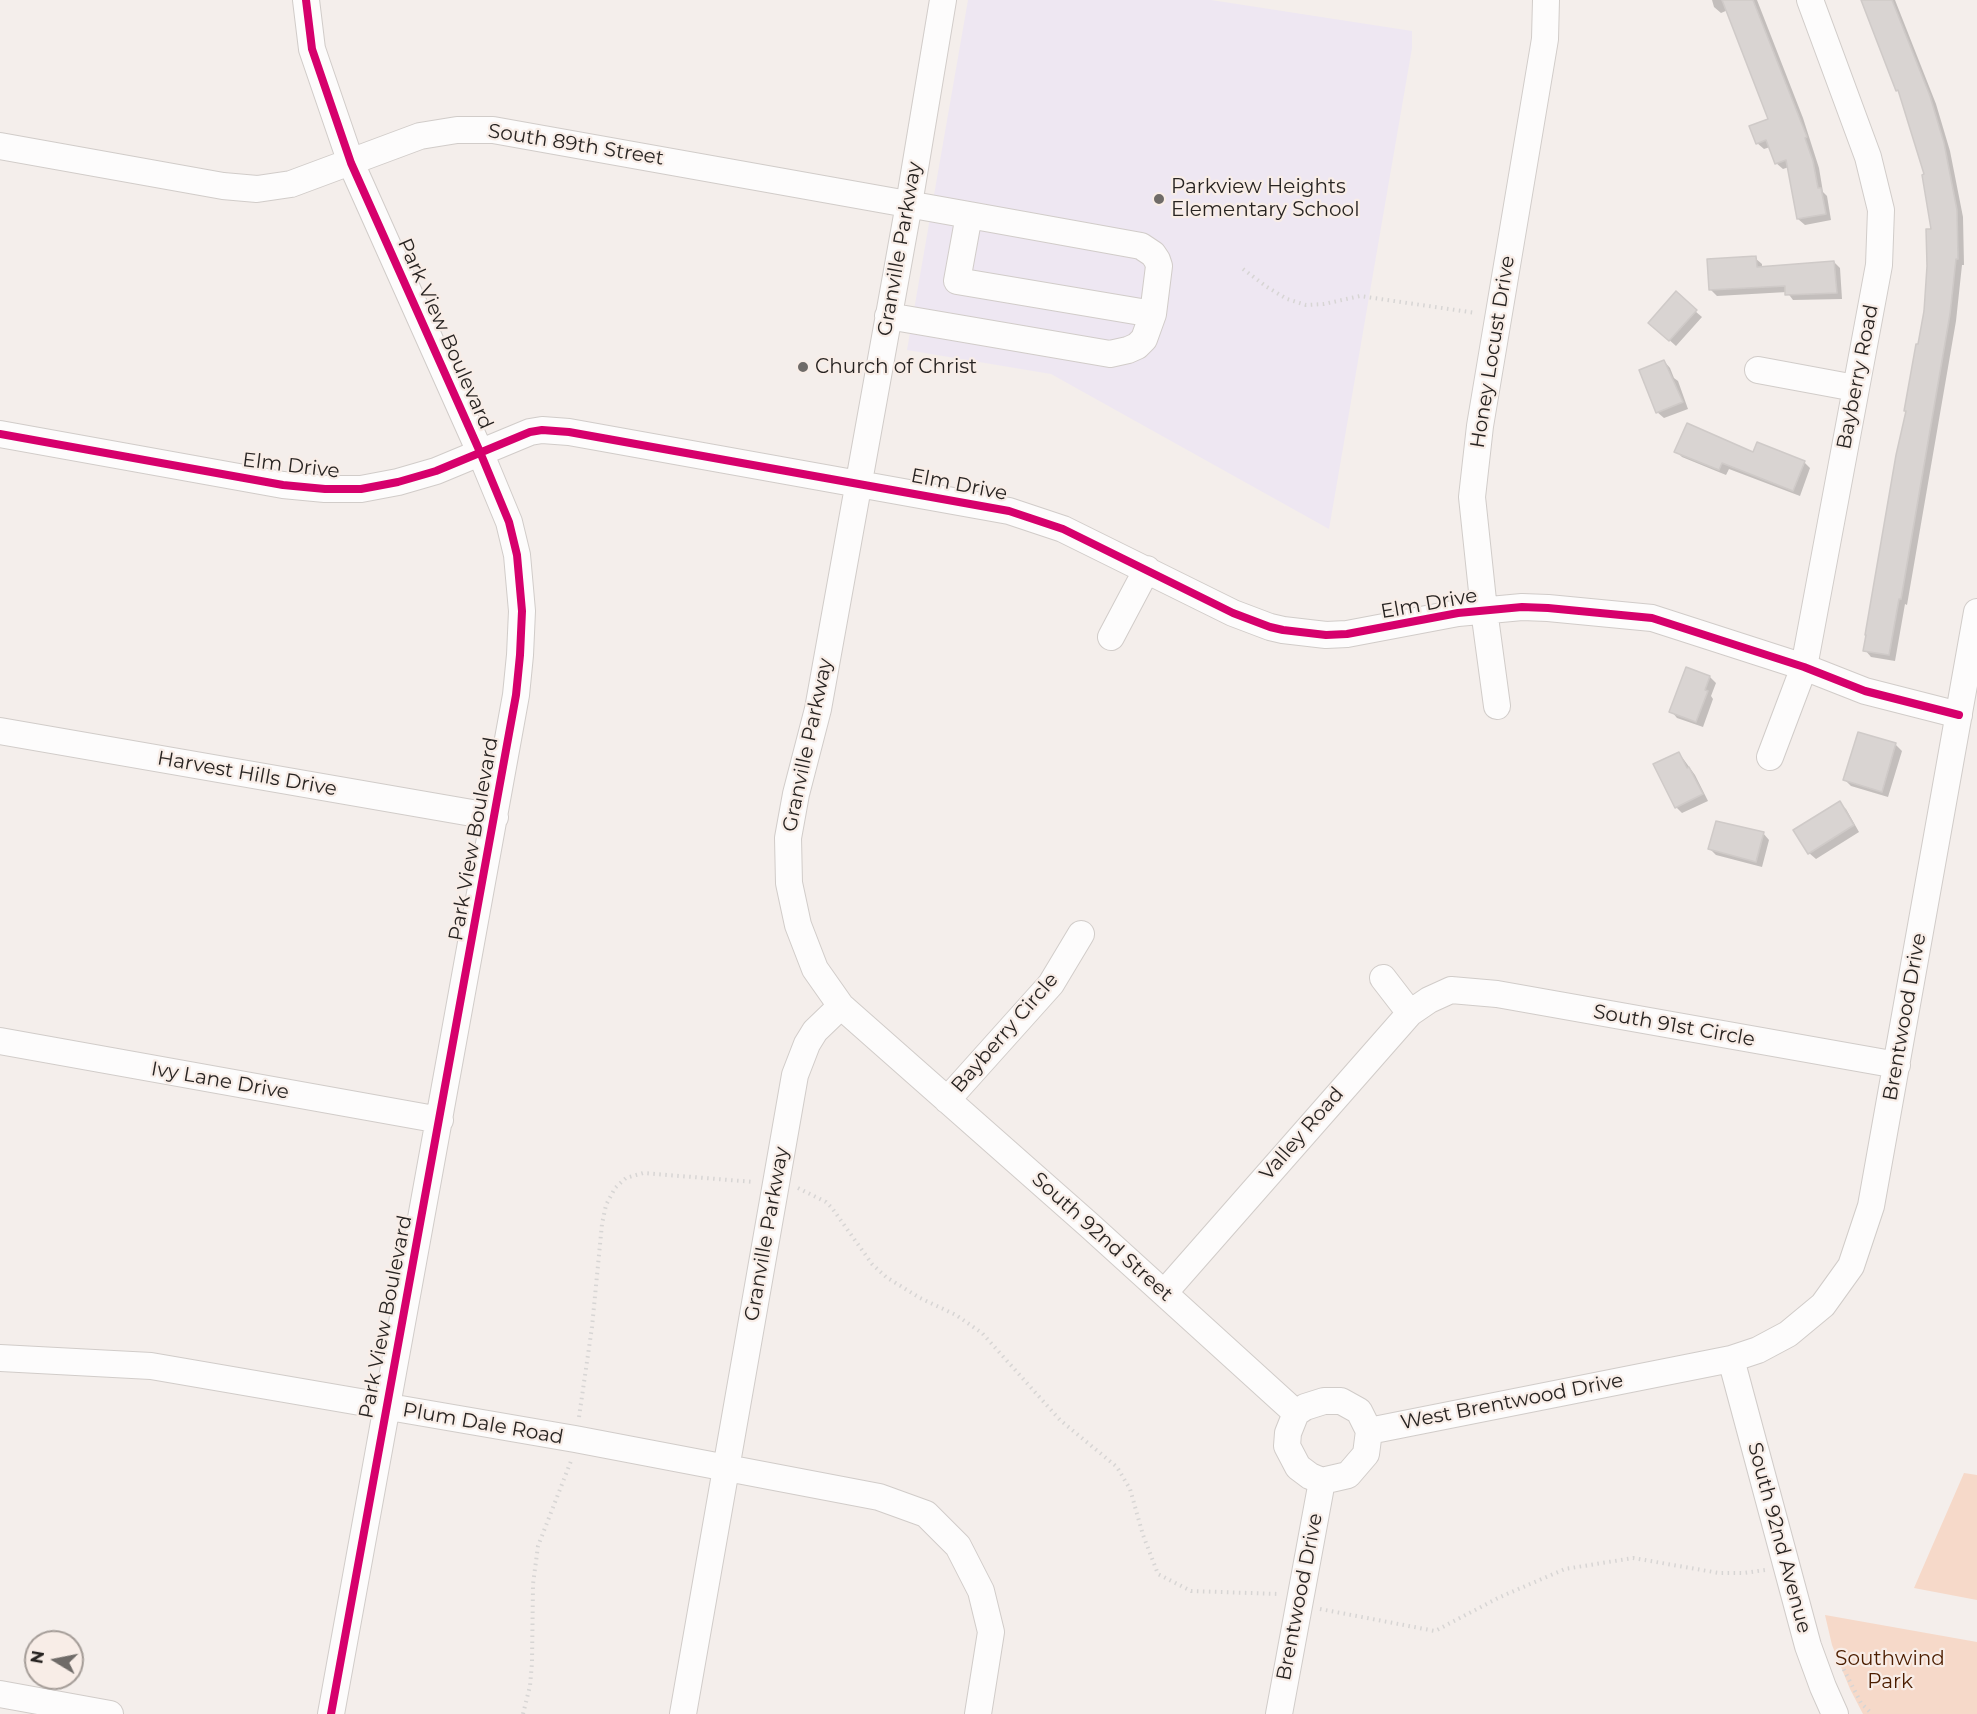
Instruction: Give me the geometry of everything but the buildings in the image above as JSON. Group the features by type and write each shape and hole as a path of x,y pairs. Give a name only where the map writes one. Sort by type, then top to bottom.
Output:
{"street":[{"name":"Park View Boulevard","path":"306,0 312,49 351,163 509,522 517,555 521,592 521,644 516,695 331,1714"},
{"name":"Granville Parkway","path":"683,1714 795,1075 811,1038 841,1006 815,969 798,926 789,883 788,846 793,809 818,709 909,204 943,0"},
{"name":"Honey Locust Drive","path":"1497,706 1472,497 1480,426 1545,39 1546,0"},
{"name":"Bayberry Road","path":"1770,757 1804,667 1879,265 1881,210 1868,157 1810,0"},
{"name":"South 89th Street","path":"0,146 257,189 291,184 420,136 457,130 493,130 1141,246 1153,254 1159,266 1153,314 1144,339 1137,346 1128,350 1110,354 888,316"},
{"path":"969,215 957,281 1153,314"},
{"path":"1758,370 1856,388"},
{"name":"Elm Drive","path":"0,434 283,485 325,489 361,489 398,482 436,471 530,432 556,430 1009,511 1063,529 1233,614 1270,627 1296,632 1355,633 1458,613 1502,608 1548,608 1652,618 1804,667 1865,691 1959,715"},
{"path":"1111,637 1147,569"},
{"name":"Brentwood Drive","path":"1731,1359 1758,1350 1788,1334 1823,1305 1851,1266 1871,1206 1977,612"},
{"name":"Harvest Hills Drive","path":"0,731 495,818"},
{"name":"Bayberry Circle","path":"947,1100 1051,984 1081,934"},
{"path":"1383,978 1410,1013"},
{"name":"South 91st Circle","path":"1451,990 1497,994 1897,1065"},
{"name":"Valley Road","path":"1164,1293 1410,1013 1428,999 1451,990"},
{"name":"South 92nd Street","path":"841,1006 1296,1413"},
{"name":"Ivy Lane Drive","path":"0,1041 440,1120"},
{"name":"Plum Dale Road","path":"0,1359 151,1366 726,1467 879,1497 926,1514 958,1546 981,1592 991,1632 978,1714"},
{"name":"West Brentwood Drive","path":"1369,1431 1731,1359"},
{"name":"South 92nd Avenue","path":"1731,1359 1808,1646 1835,1714"},
{"path":"1324,1401 1341,1401 1359,1411 1369,1431 1366,1454 1348,1475 1322,1481 1298,1467 1287,1446 1288,1433 1296,1413 1305,1407 1324,1401"},
{"name":"Brentwood Drive","path":"1279,1714 1322,1481"},
{"path":"0,1694 110,1714"}],"path":[{"path":"1243,268 1287,299 1305,305 1324,304 1360,296 1484,315"},
{"path":"578,1423 592,1327 602,1224 606,1205 615,1188 626,1178 644,1173 689,1175 759,1183"},
{"path":"791,1187 826,1202 872,1264 886,1277 898,1286 956,1315 982,1334 1060,1420 1118,1467 1130,1489 1143,1535 1158,1574 1191,1591 1280,1594"},
{"path":"523,1714 530,1686 533,1584 538,1545 572,1458"},
{"path":"1317,1608 1435,1632 1500,1597 1565,1569 1633,1558 1719,1573 1744,1573 1769,1569"},
{"path":"1837,1657 1861,1703 1872,1714"}],"shaded area":[{"name":"Parkview Heights Elementary School","path":"968,0 1211,0 1412,31 1412,48 1329,529 1051,374 907,350"}],"green space":[{"path":"1964,1473 1977,1475 1977,1600 1914,1588"},
{"name":"Southwind Park","path":"1825,1615 1977,1642 1977,1714 1863,1714 1832,1645"}],"cycle path":[{"path":"306,0 312,49 351,163 509,522 517,555 522,611 516,695 331,1714"},
{"path":"0,434 283,485 325,489 361,489 398,482 436,471 530,432 542,430 569,432 1009,511 1063,529 1233,613 1283,630 1326,635 1347,634 1458,613 1522,607 1652,618 1804,667 1865,691 1959,715"}],"place":[{"name":"Parkview Heights Elementary School","path":"1159,199"},
{"name":"Church of Christ","path":"803,367"}]}
